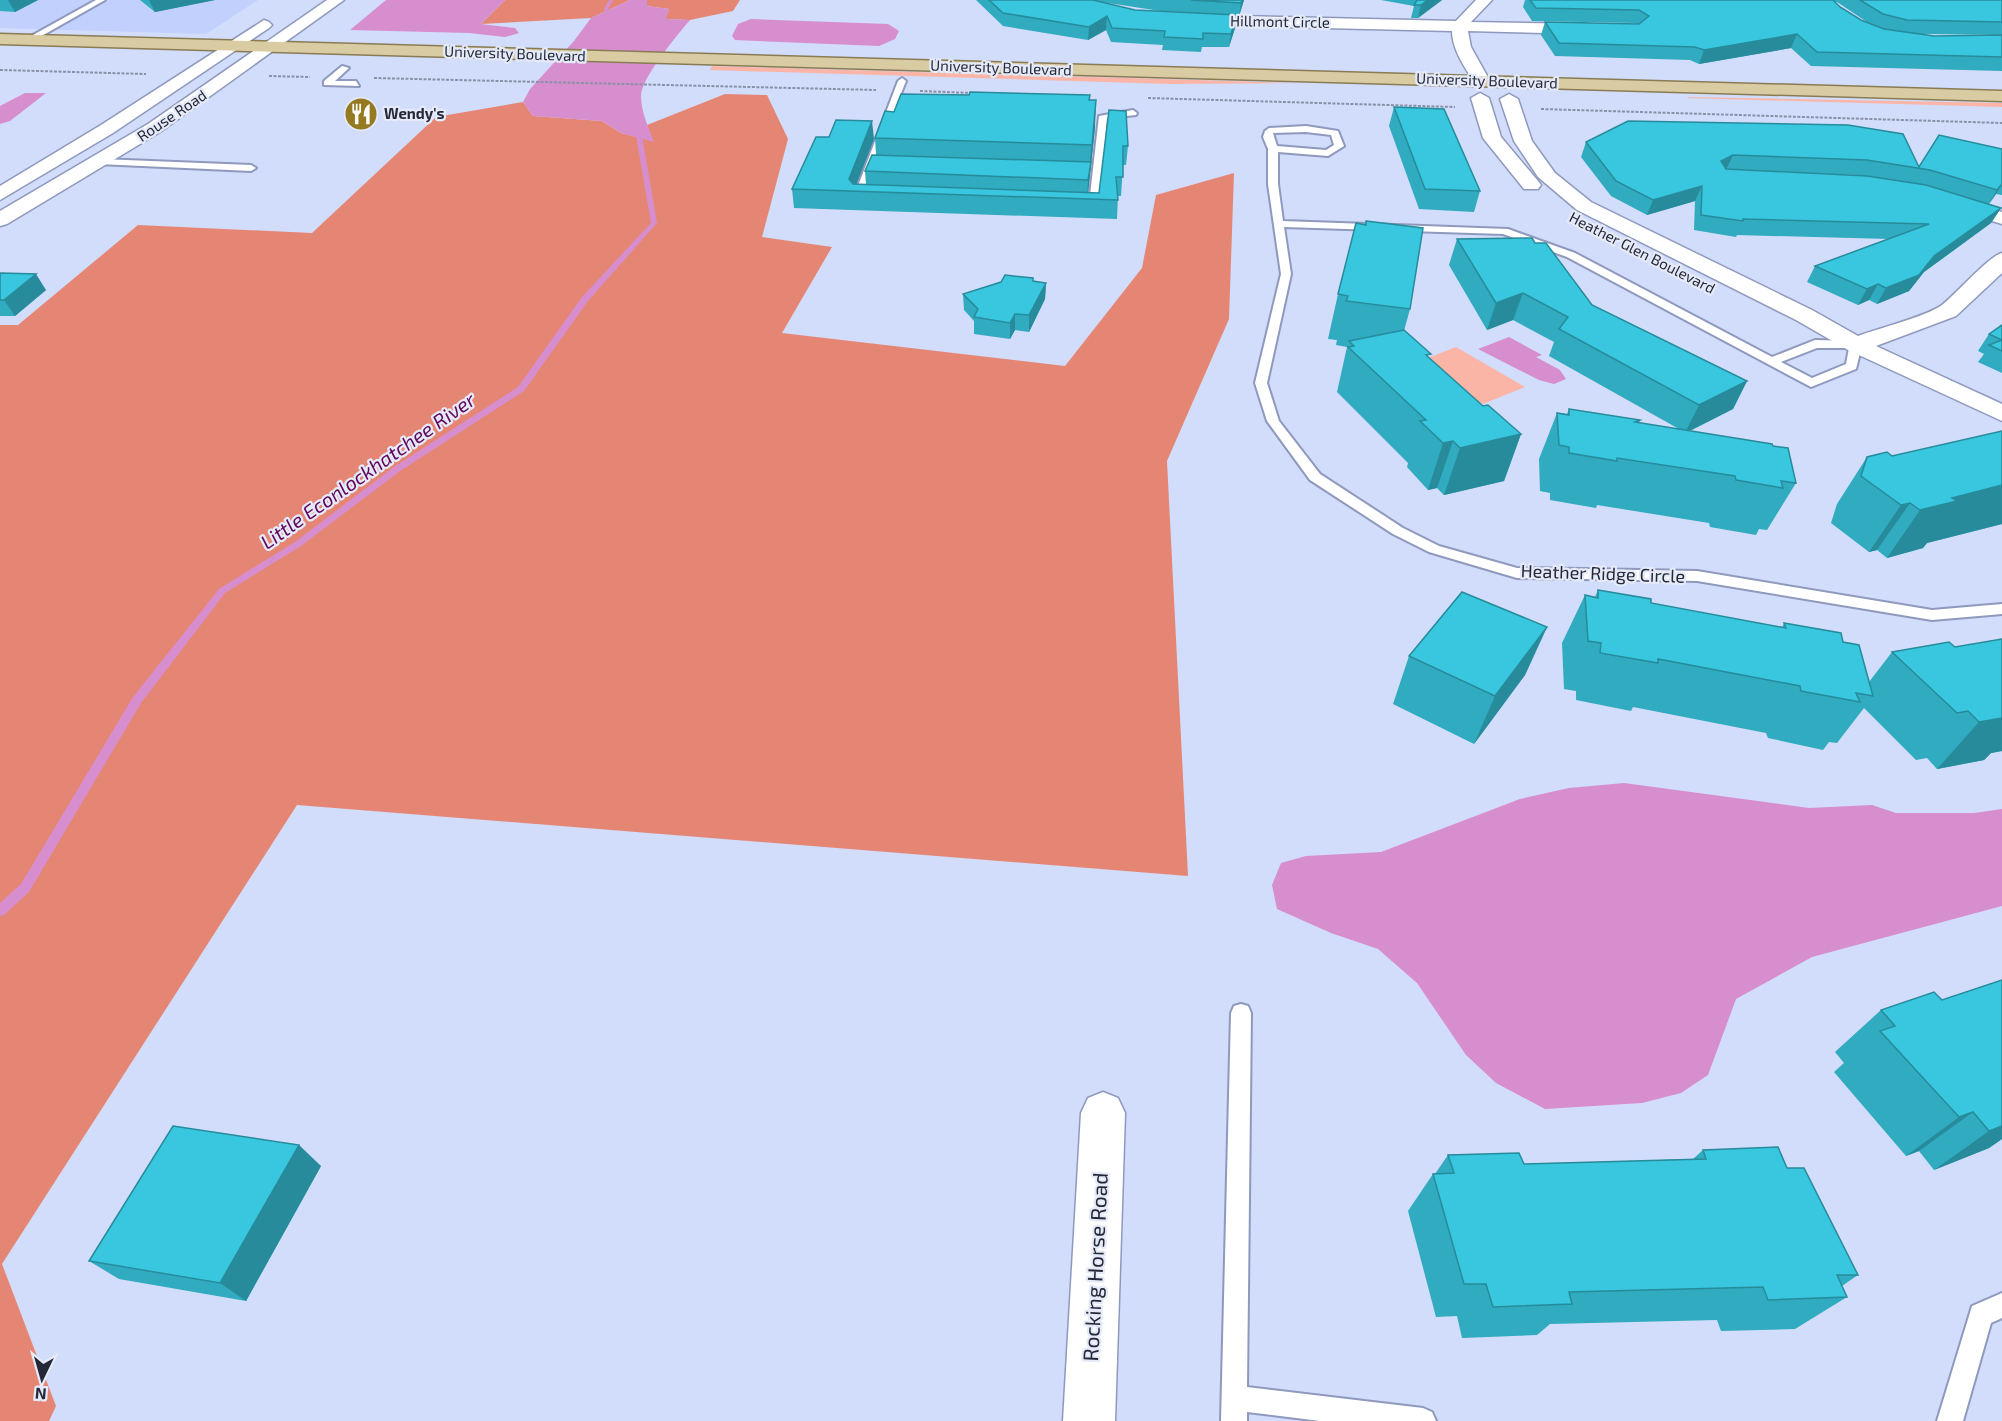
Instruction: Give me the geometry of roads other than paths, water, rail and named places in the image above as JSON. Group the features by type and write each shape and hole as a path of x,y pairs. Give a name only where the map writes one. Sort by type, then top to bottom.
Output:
{"main road":[{"name":"University Boulevard","path":"0,39 716,60 1482,96 1510,104 1779,107"},
{"path":"176,63 245,66 270,71"},
{"path":"316,67 348,74"},
{"name":"University Boulevard","path":"669,75 699,79 900,86 1396,96 1482,96 1511,88 1577,84 2002,96"}],"street":[{"name":"Rouse Road","path":"0,220 101,162 245,66 337,0"},
{"path":"1482,96 1458,39 1460,27 1467,13 1485,0"},
{"name":"Hillmont Circle","path":"1182,20 1273,15 1460,27 1599,30"},
{"name":"Rouse Road","path":"0,194 107,129 275,17"},
{"name":"Heather Glen Boulevard","path":"1482,96 1492,138 1524,180 1560,210 1780,324 1856,345"},
{"name":"Heather Glen Boulevard","path":"1510,104 1523,141 1548,177 1584,206 1803,315 1856,345 2002,413"},
{"path":"1931,196 2002,218"},
{"path":"1856,345 1948,311 1992,272 2002,259"},
{"name":"Rocking Horse Road","path":"1089,1421 1103,1113"}],"lane":[{"path":"28,40 101,0"},
{"path":"870,199 858,199 900,86"},
{"path":"891,109 914,110"},
{"path":"1133,113 1103,116 1091,115 1133,113"},
{"path":"1071,207 1094,208 1103,116"},
{"name":"Heather Ridge Circle","path":"1273,149 1328,153 1339,146 1335,134 1323,129 1269,131 1268,137 1273,149 1273,184 1286,274 1261,383 1273,421 1315,477 1398,531 1434,549 1517,573 1697,576 1932,615 2002,609"},
{"path":"101,162 251,168"},
{"path":"868,172 879,172"},
{"path":"1085,179 1096,179"},
{"path":"1280,224 1504,231 1571,255 1811,384 1852,366 1856,345 1815,344 1771,362"},
{"path":"1241,1013 1235,1409 1423,1421"},
{"path":"1950,1421 1981,1316 2002,1305"}],"waterway":[{"name":"Little Econlockhatchee River","path":"611,0 606,9 611,25"},
{"name":"Little Econlockhatchee River","path":"0,911 25,888 137,700 222,591 298,544 397,469 521,389 585,299 654,223 637,124"}],"place":[{"name":"Wendy's","path":"361,114"}]}
